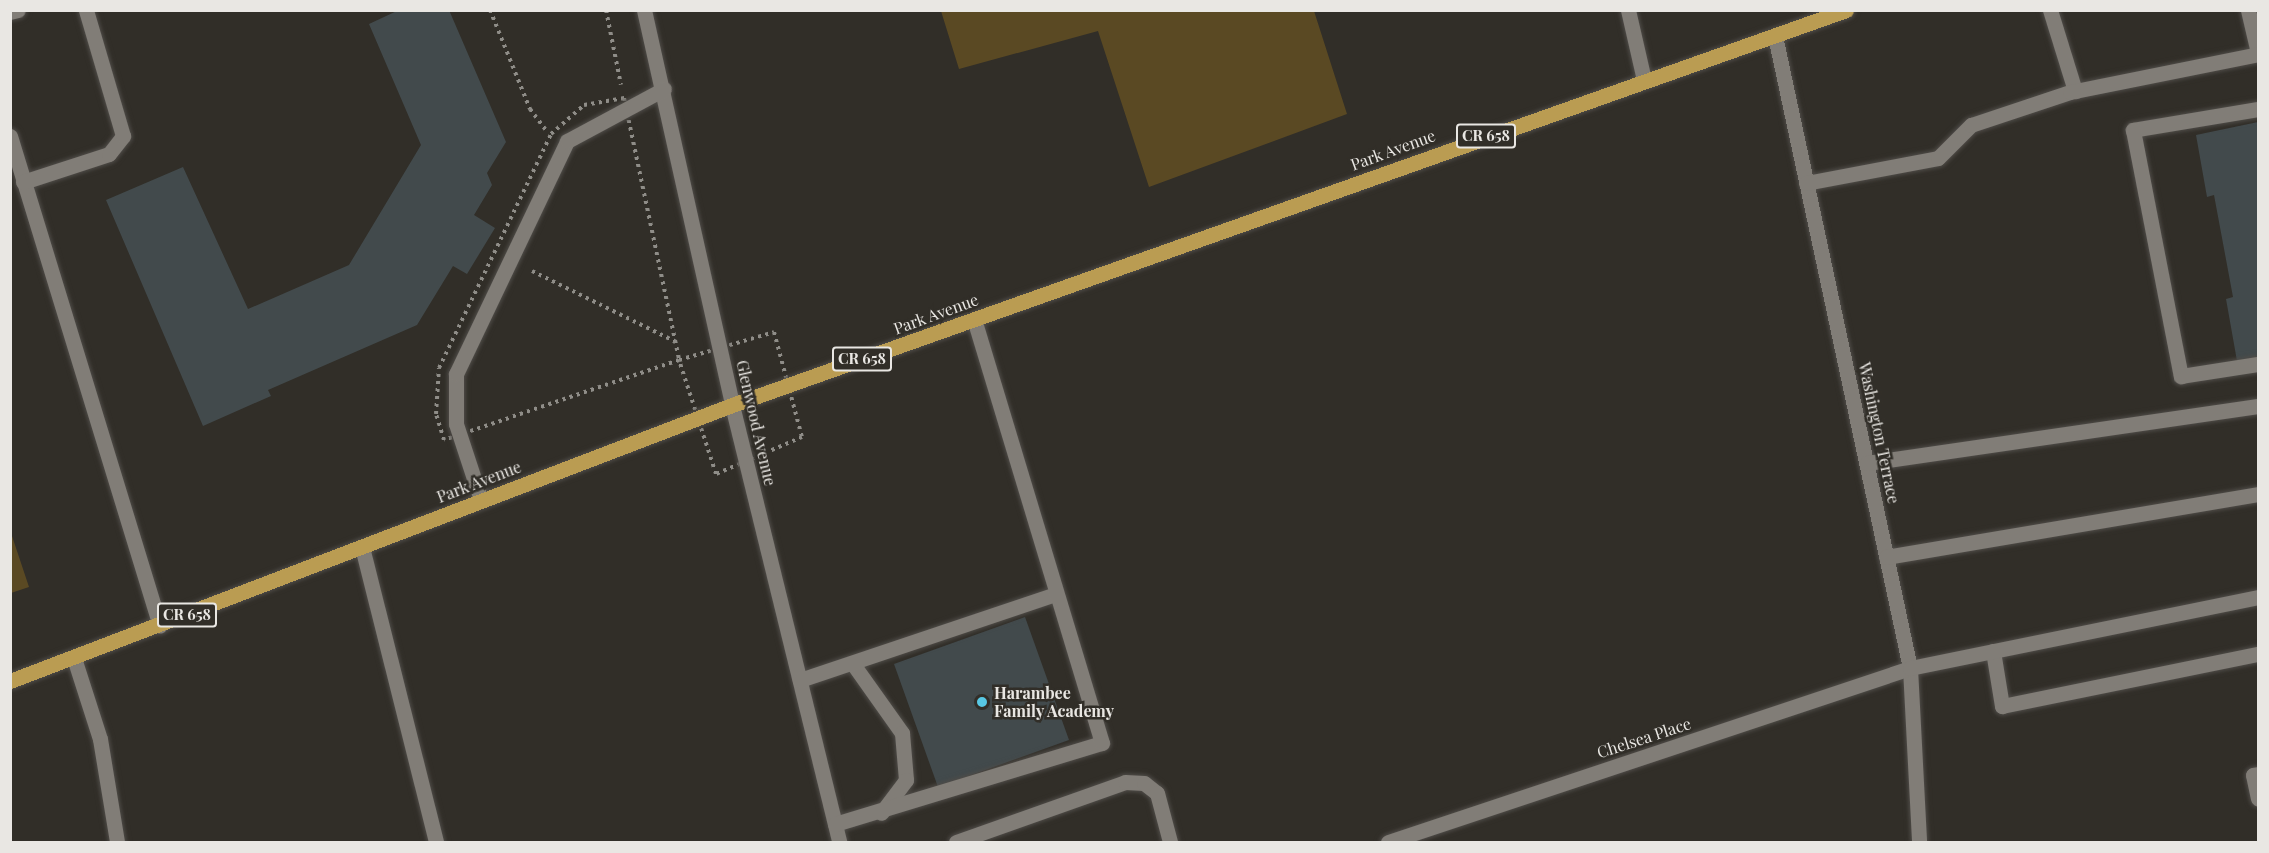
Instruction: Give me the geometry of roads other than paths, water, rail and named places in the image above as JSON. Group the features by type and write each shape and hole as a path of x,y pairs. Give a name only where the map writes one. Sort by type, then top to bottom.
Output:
{"main road":[{"name":"Park Avenue","path":"10,681 160,626 481,500 732,405 1846,10"}],"street":[{"path":"10,12 18,10"},
{"path":"23,182 110,154 123,136 86,10"},
{"name":"Glenwood Avenue","path":"644,10 664,89 732,405 839,843"},
{"path":"1628,10 1644,80"},
{"path":"2050,10 2075,92"},
{"path":"1806,183 1938,158 1971,125 2075,92 2259,53 2248,10"},
{"name":"Washington Terrace","path":"1775,36 1910,668 1919,843"},
{"path":"481,500 460,437 456,374 567,141 626,103 664,89"},
{"path":"2259,109 2133,130 2181,376 2259,364"},
{"path":"10,136 160,626"},
{"path":"835,824 881,813 1102,743 974,320"},
{"path":"1867,463 2259,406"},
{"path":"1887,557 2259,494"},
{"path":"362,547 436,842"},
{"path":"800,680 1056,594"},
{"name":"Chelsea Place","path":"1388,843 1910,668 2259,597"},
{"path":"1994,651 2002,706 2259,654"},
{"path":"74,658 100,739 117,843"},
{"path":"853,664 902,733 906,780 881,813"},
{"path":"2259,774 2253,775 2259,798"},
{"path":"956,843 1125,782 1144,783 1157,793 1170,843"}],"place":[{"name":"Harambee Family Academy","path":"982,702"}]}
